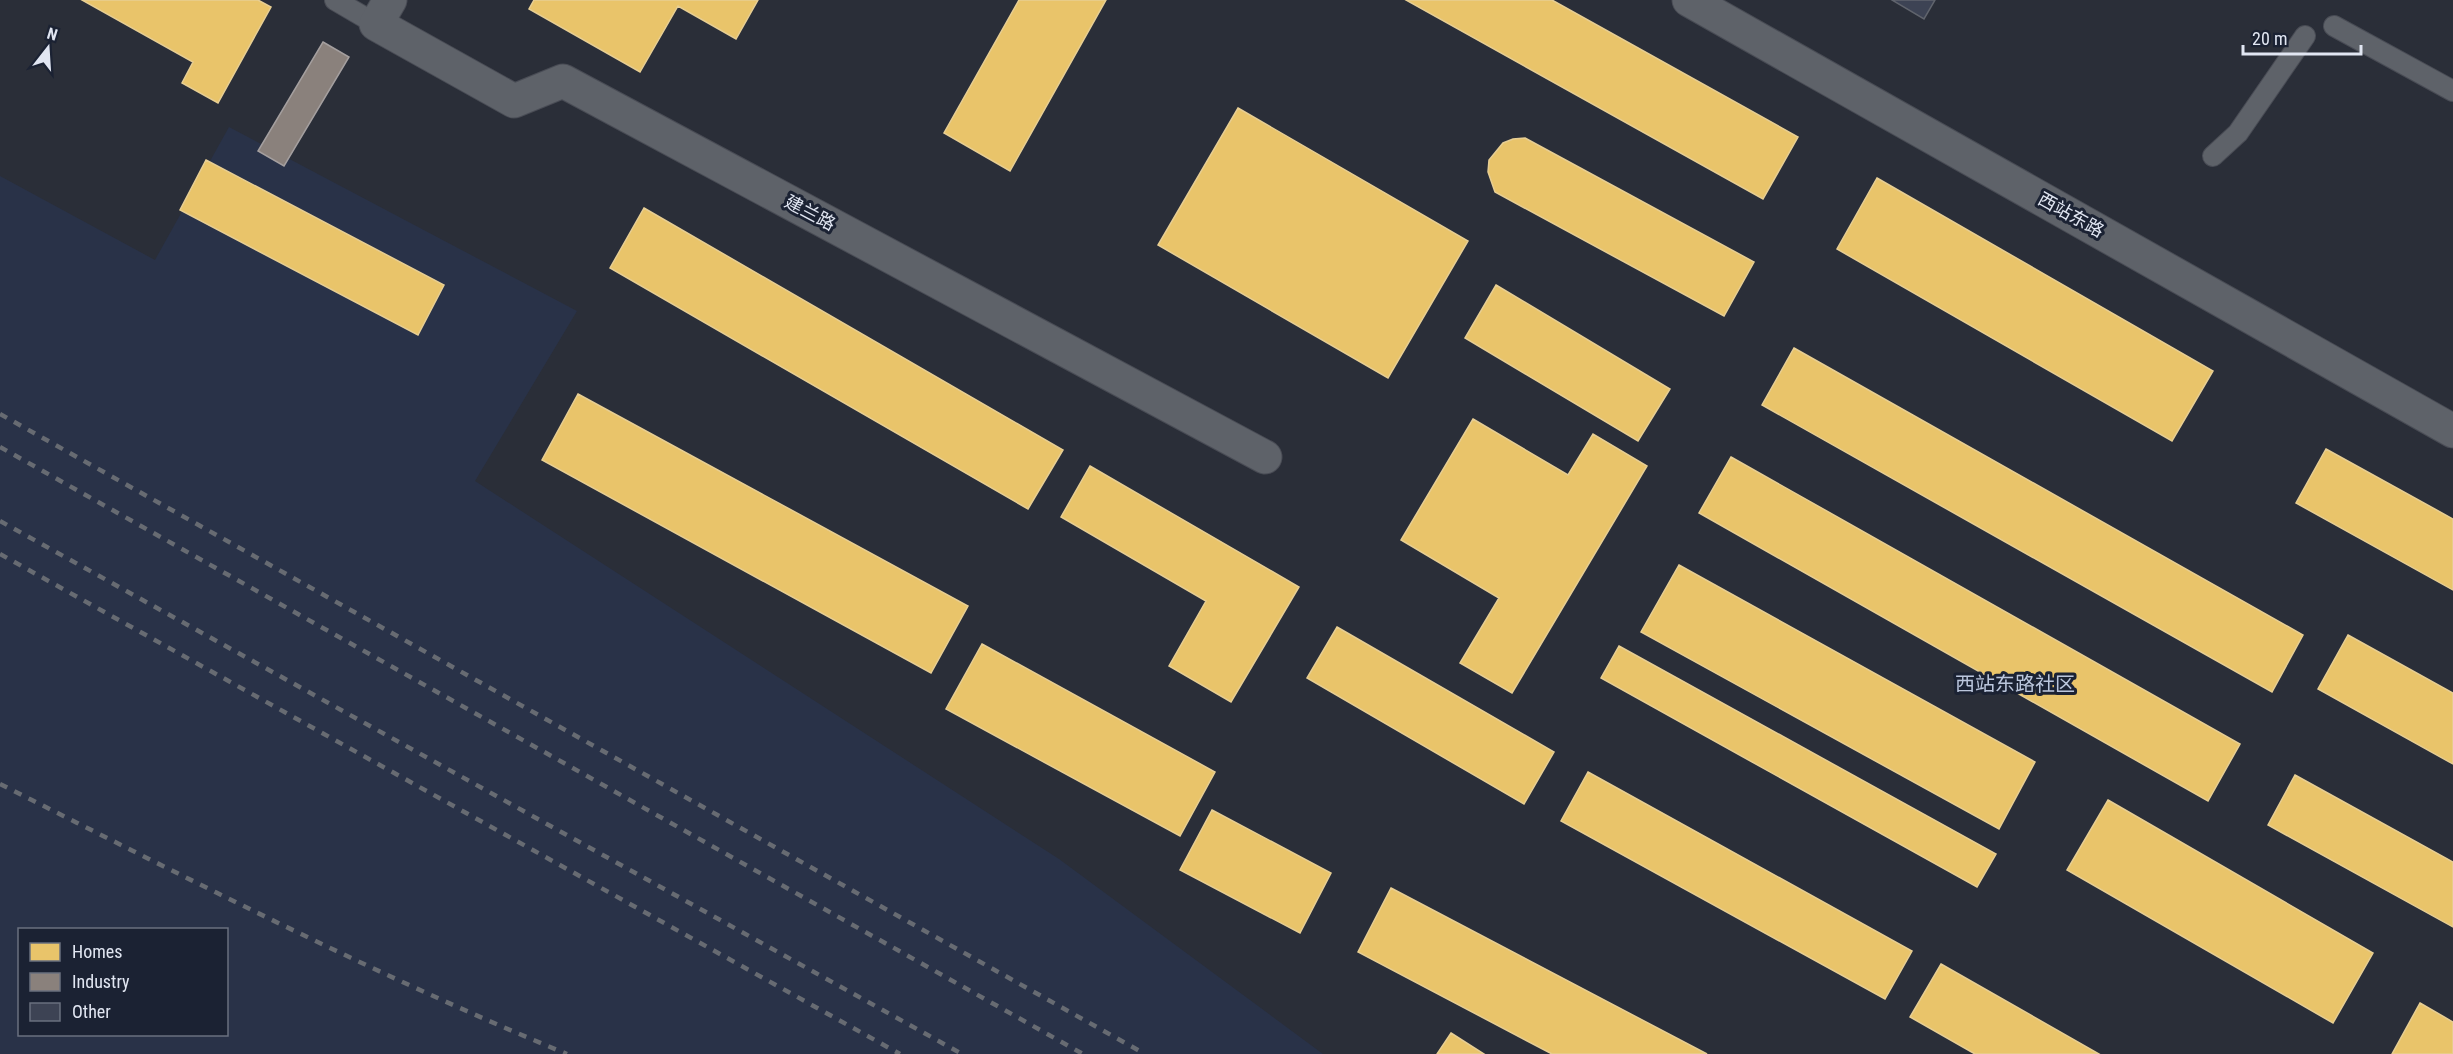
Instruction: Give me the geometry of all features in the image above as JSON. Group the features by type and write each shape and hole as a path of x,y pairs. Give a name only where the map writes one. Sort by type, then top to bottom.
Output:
{"street":[{"name":"西站东路","path":"1689,0 2453,431"},
{"name":"建兰路","path":"383,12 514,101 563,81 1265,457"}],"lane":[{"path":"335,0 383,12"},
{"path":"2334,26 2453,91"},
{"path":"2213,156 2238,133 2305,36"}],"shaded area":[{"path":"229,127 577,311 475,481 1059,859 1323,1054 0,1054 0,176 155,260"}],"building: Homes":[{"path":"82,0 258,0 271,7 218,103 182,83 193,62"},
{"path":"534,0 758,0 736,39 678,6 640,72 529,9"},
{"path":"1019,0 1106,0 1010,171 944,133"},
{"path":"1406,0 1552,0 1798,137 1763,199"},
{"path":"1238,108 1468,241 1388,378 1158,245"},
{"path":"1525,138 1754,262 1724,316 1495,192 1488,172 1489,160 1503,143"},
{"path":"206,160 444,285 418,335 180,210"},
{"path":"1877,178 2213,371 2172,441 1837,249"},
{"path":"644,208 1063,450 1028,509 610,268"},
{"path":"1496,285 1670,389 1638,441 1465,338"},
{"path":"1794,348 2303,635 2272,692 1762,405"},
{"path":"578,394 968,606 931,673 542,460"},
{"path":"1473,419 1568,475 1593,434 1647,466 1512,693 1460,663 1499,598 1401,540"},
{"path":"2326,449 2453,519 2453,590 2296,503"},
{"path":"1731,457 2240,744 2208,801 1699,513"},
{"path":"1090,466 1299,587 1231,702 1169,666 1206,601 1061,517"},
{"path":"1679,565 2035,762 1999,829 1641,632"},
{"path":"1337,627 1554,752 1524,804 1307,678"},
{"path":"2348,635 2453,693 2453,764 2318,689"},
{"path":"982,644 1215,772 1180,836 946,709"},
{"path":"1619,646 1996,854 1977,887 1601,678"},
{"path":"1588,772 1912,951 1885,999 1561,821"},
{"path":"2295,775 2453,862 2453,927 2268,825"},
{"path":"2108,800 2373,953 2333,1023 2067,870"},
{"path":"1212,810 1331,873 1300,933 1180,870"},
{"path":"1391,888 1707,1054 1552,1054 1358,952"},
{"path":"1941,964 2099,1054 1975,1054 1910,1017"},
{"path":"2420,1003 2453,1022 2453,1054 2392,1054"},
{"path":"1451,1033 1484,1054 1437,1054"}],"building: Industry":[{"path":"323,42 349,57 284,166 258,151"}],"building: Other":[{"path":"1892,0 1935,0 1924,19"}],"railway":[{"path":"0,414 1145,1054"},
{"path":"0,447 1083,1054"},
{"path":"0,521 962,1054"},
{"path":"0,554 900,1054"},
{"path":"0,784 210,890 352,958 567,1054"}],"district":[{"name":"西站东路社区","path":"2015,684"}]}
